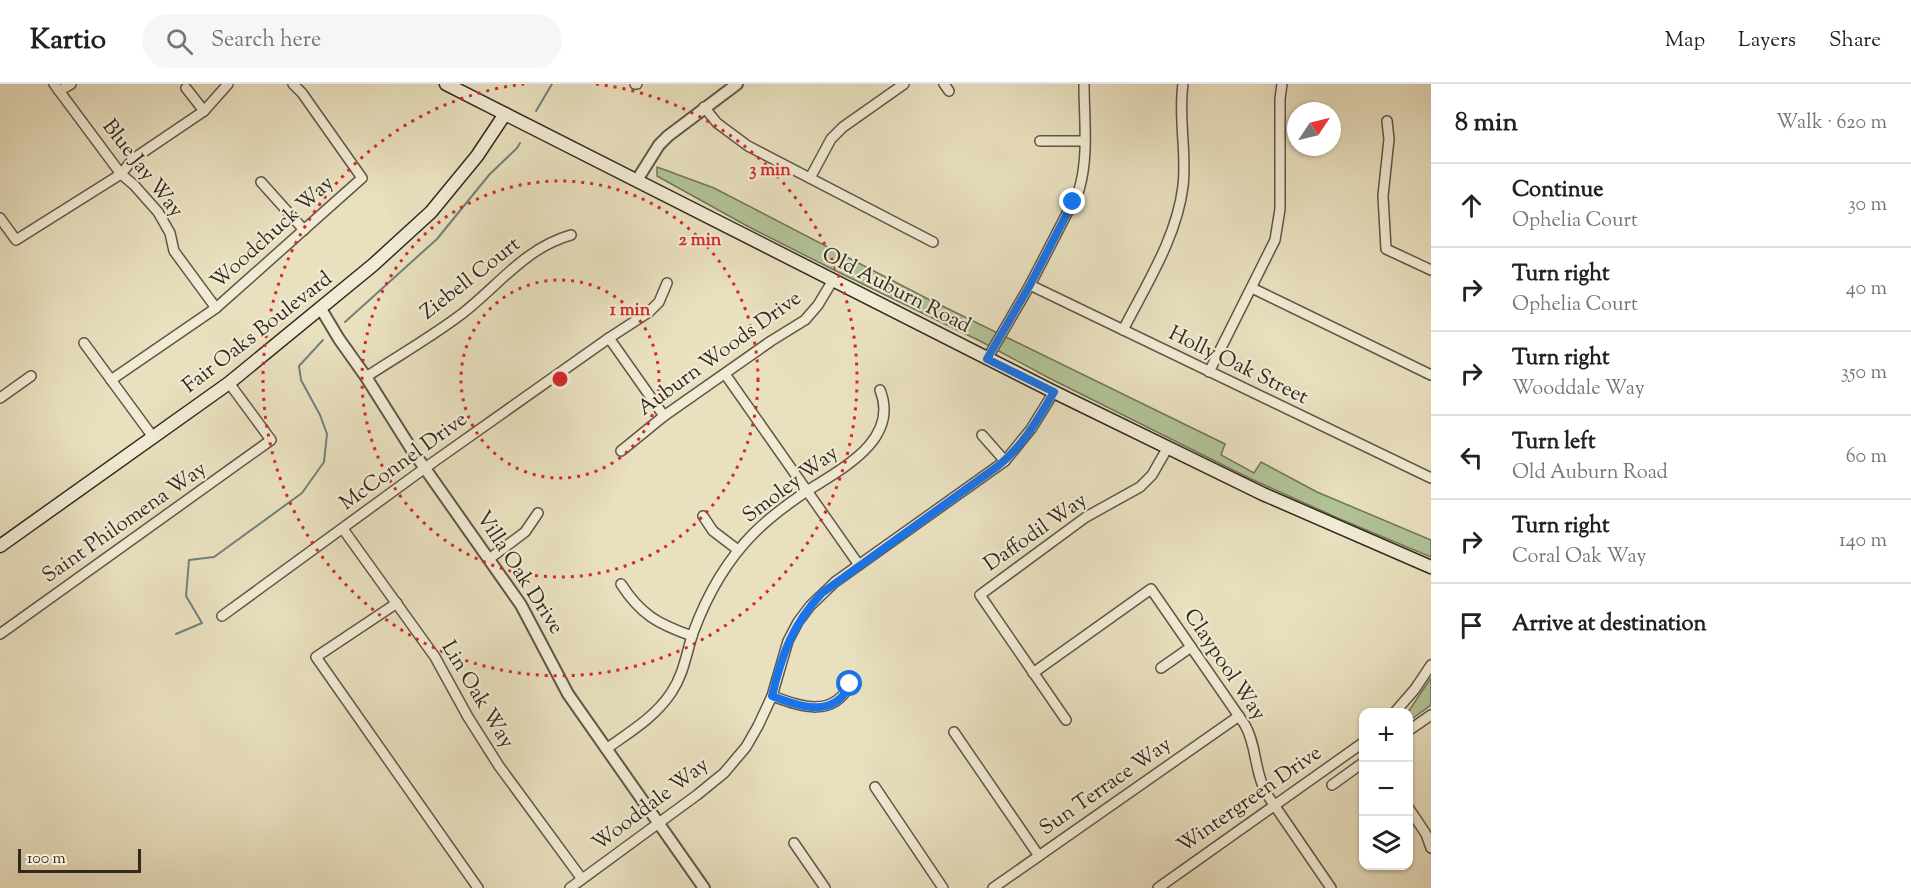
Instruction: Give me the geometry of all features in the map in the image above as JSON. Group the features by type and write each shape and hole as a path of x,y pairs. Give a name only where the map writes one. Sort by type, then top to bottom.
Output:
{"main road":[{"name":"Old Auburn Road","path":"446,84 1054,392 1263,494 1431,567"},
{"name":"Fair Oaks Boulevard","path":"0,546 229,382 380,260 431,212 477,156 506,114"}],"street":[{"path":"57,88 71,84"},
{"path":"0,218 16,240 121,174 133,159 204,111 228,84"},
{"name":"Woodchuck Way","path":"111,380 216,308 362,178 302,93 292,84"},
{"path":"637,180 663,141 704,107 737,84"},
{"path":"810,178 831,140 843,127 904,84"},
{"path":"987,359 1030,285 1079,190 1083,173 1084,84"},
{"path":"1123,330 1168,239 1180,204 1184,166 1183,84"},
{"path":"1209,372 1270,252 1279,221 1282,84"},
{"name":"Blue Jay Way","path":"57,88 121,174 158,212 170,233 174,251 216,308"},
{"path":"186,88 204,111"},
{"path":"704,107 734,138 933,243"},
{"path":"1387,121 1389,139 1384,177 1383,214 1386,249 1431,270"},
{"path":"1040,141 1084,141"},
{"path":"261,182 304,230"},
{"name":"Ziebell Court","path":"366,377 462,314 533,252 544,245 571,235"},
{"name":"Auburn Woods Drive","path":"621,451 664,416 805,320 818,305 833,280"},
{"name":"McConnel Drive","path":"222,616 424,468 655,307 667,283"},
{"name":"Holly Oak Street","path":"1030,285 1431,478"},
{"path":"1252,288 1431,375"},
{"name":"Villa Oak Drive","path":"321,309 424,468 526,613 568,694 704,888"},
{"path":"609,338 664,416"},
{"path":"84,343 153,437"},
{"path":"725,374 859,565"},
{"path":"0,398 31,376"},
{"name":"Saint Philomena Way","path":"0,634 271,440 229,382"},
{"name":"Smoley Way","path":"606,749 650,717 663,703 682,674 703,606 714,585 738,550 766,522 807,491 853,461 867,447 880,428 884,416 885,404 880,390"},
{"name":"Wooddale Way","path":"570,888 705,790 731,765 752,738 772,696 783,653 798,622 822,593 1005,461 1031,429 1054,392"},
{"path":"982,435 1005,461"},
{"name":"Daffodil Way","path":"1066,720 980,595 1086,517 1140,487 1152,476 1168,447"},
{"path":"489,559 525,532 538,513"},
{"path":"703,516 713,531 738,550"},
{"name":"Lin Oak Way","path":"343,529 441,666 493,758 582,879"},
{"path":"621,584 638,607 650,618 667,628 692,636"},
{"name":"Claypool Way","path":"1033,673 1151,589 1239,716 1251,736 1261,783 1331,888"},
{"path":"397,603 316,657 477,888"},
{"path":"1161,668 1191,647"},
{"path":"1398,708 1431,665"},
{"path":"772,696 799,706 818,707 836,702 850,684"},
{"path":"1413,728 1431,715"},
{"name":"Sun Terrace Way","path":"993,888 1239,716"},
{"path":"954,732 1039,856"},
{"name":"Wintergreen Drive","path":"1158,888 1359,745"},
{"path":"1332,785 1359,766"},
{"path":"875,788 943,888"},
{"path":"1413,816 1426,834 1431,848"},
{"path":"794,843 825,888"}],"green space":[{"path":"657,167 714,188 926,298 1225,444 1221,455 1254,473 1261,462 1317,492 1431,540 1431,557 1249,478 982,342 836,271 749,227 657,176"},
{"path":"1431,678 1431,705 1413,718 1413,708 1411,708"}],"waterway":[{"path":"536,111 552,84"},
{"path":"345,322 437,239 489,175 520,143"},
{"path":"176,634 202,623 186,596 189,560 214,557 302,493 324,462 327,434 320,415 301,380 299,366 323,340"}],"route":[{"path":"850,684 847,691 836,702 818,707 799,706 772,696 783,653 793,631 822,593 1005,461 1040,416 1054,392 987,359 1030,285 1073,202"}]}
